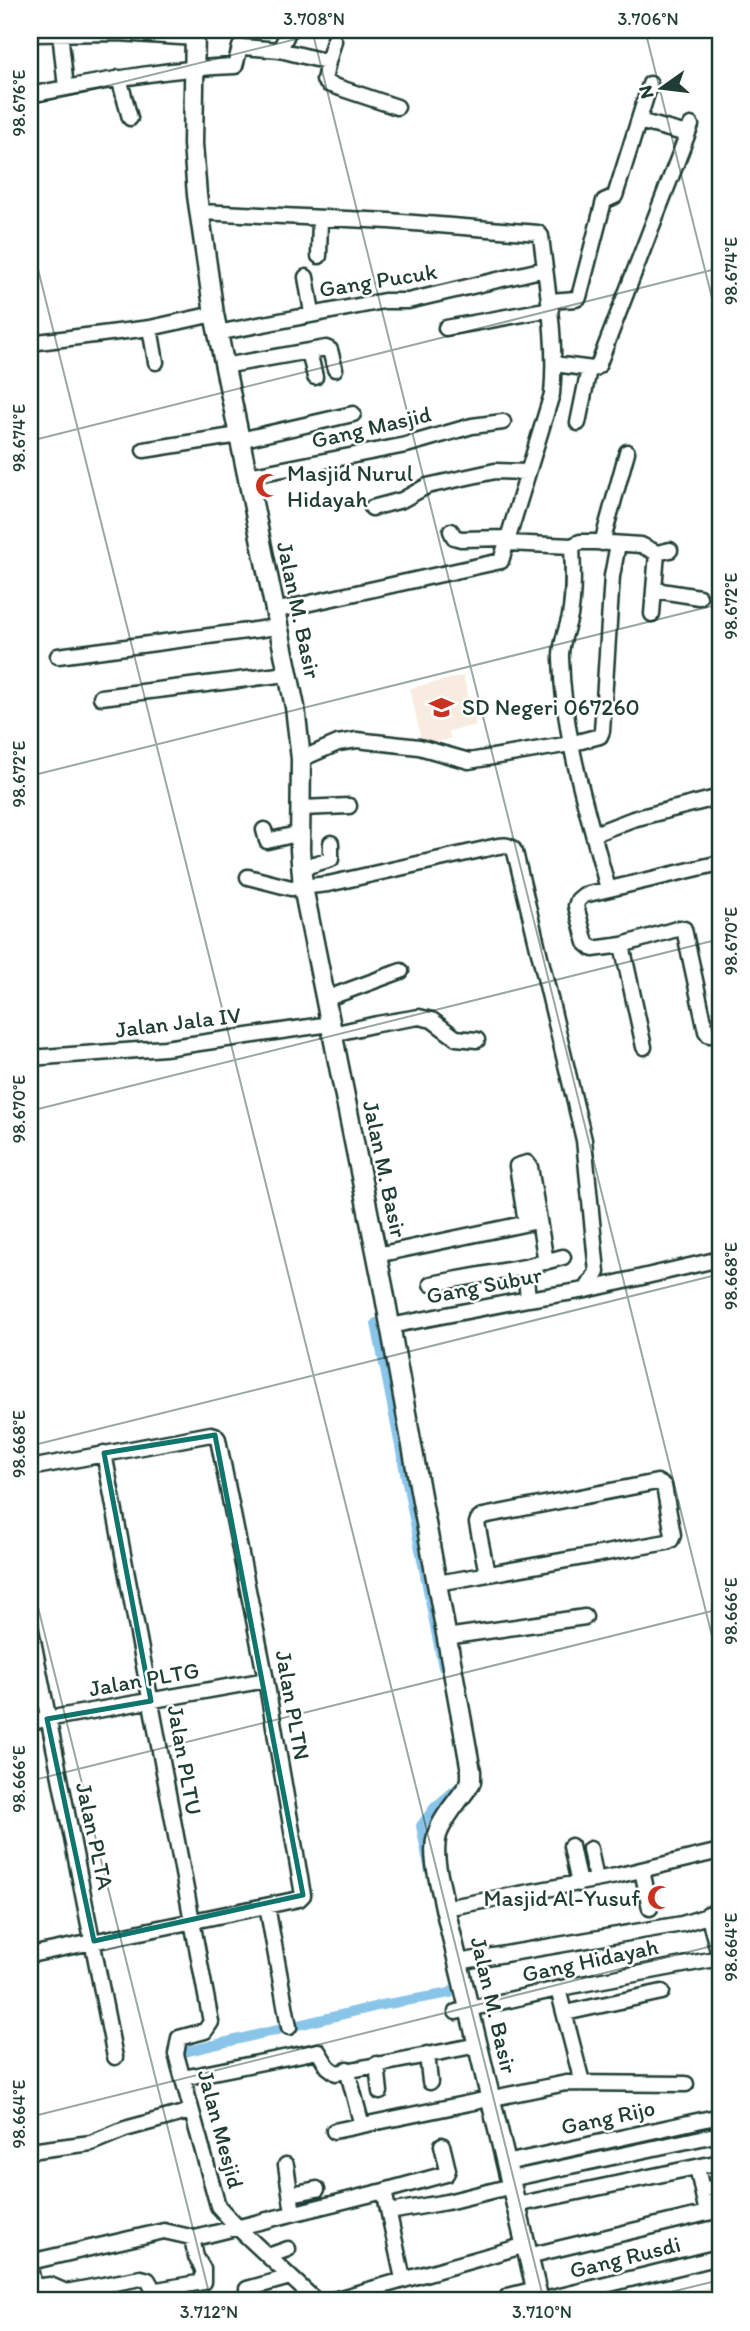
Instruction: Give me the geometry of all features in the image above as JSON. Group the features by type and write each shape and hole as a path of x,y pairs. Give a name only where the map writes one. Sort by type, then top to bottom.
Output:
{"main road":[{"name":"Jalan M. Basir","path":"195,34 193,144 200,212 214,314 295,706 301,759 303,887 377,1255 471,1778 442,1824 435,1849 458,1962 462,2010 478,2045 538,2297"}],"street":[{"path":"280,50 289,30"},
{"path":"60,33 66,88"},
{"path":"30,34 195,34"},
{"path":"334,41 324,80 327,84 397,107"},
{"path":"39,93 194,67 235,66 240,47 280,50 328,62"},
{"path":"119,78 130,118"},
{"path":"446,328 579,297 604,201 615,196 650,84"},
{"path":"554,364 589,369 596,369 598,366 689,130 639,121"},
{"path":"58,656 275,619 499,563 503,559 552,394 554,364 550,305 541,236 538,233 200,212"},
{"path":"319,256 320,218"},
{"name":"Gang Pucuk","path":"218,333 384,300 408,301 545,269"},
{"path":"306,277 312,313"},
{"path":"30,344 150,328 214,314"},
{"path":"150,328 156,362"},
{"path":"224,366 309,351 330,350 335,369"},
{"path":"309,351 315,377"},
{"path":"578,423 589,369"},
{"path":"144,450 240,437 353,414"},
{"name":"Gang Masjid","path":"248,477 407,445 472,426 503,422"},
{"path":"602,543 626,452"},
{"path":"372,508 402,500 427,485 495,471 528,472"},
{"path":"451,531 454,537 461,539 572,546 580,542 641,545 664,552 654,590 652,614"},
{"path":"301,759 338,743 358,740 419,747 469,761 570,744 600,736 612,576 618,544"},
{"path":"572,546 570,614 561,658 570,744 608,889"},
{"path":"654,590 699,597"},
{"path":"102,696 287,674"},
{"path":"594,834 633,819 720,797"},
{"path":"302,808 349,806"},
{"path":"264,830 267,841 301,833"},
{"path":"301,868 331,859 331,843"},
{"path":"248,877 291,888 303,887 508,845 516,852 584,1140 597,1272 586,1290"},
{"path":"715,1035 709,1035 706,1031 684,929 597,950 587,946 576,906 584,895 720,863"},
{"path":"622,945 644,1047"},
{"path":"325,999 401,971"},
{"name":"Jalan Jala IV","path":"30,1058 178,1047 419,1017 432,1020 456,1038 477,1040"},
{"path":"377,1255 533,1222 545,1262"},
{"path":"431,1284 563,1257"},
{"name":"Gang Subur","path":"390,1326 586,1290 720,1259"},
{"path":"524,1267 528,1299"},
{"name":"Jalan PLTN","path":"30,1468 211,1434 218,1439 267,1680 303,1895 299,1899 30,1955"},
{"name":"Jalan PLTU","path":"104,1453 211,2022 205,2031 179,2038 176,2054"},
{"path":"437,1583 487,1574 669,1541 673,1535 664,1486 657,1482 483,1516 477,1523 487,1574"},
{"path":"446,1637 585,1617"},
{"name":"Jalan PLTA","path":"30,1625 115,2057"},
{"name":"Jalan PLTG","path":"30,1722 267,1680"},
{"path":"571,1846 579,1884"},
{"path":"590,1849 596,1880"},
{"path":"445,1908 579,1884 720,1851"},
{"path":"642,1870 650,1908"},
{"path":"267,1906 289,2026"},
{"path":"458,1962 682,1924 714,1913 720,1958"},
{"name":"Gang Hidayah","path":"462,2010 720,1958"},
{"path":"558,1989 582,2082"},
{"path":"565,2013 662,1992"},
{"path":"184,2078 318,2050 334,2073 478,2045"},
{"name":"Jalan Mesjid","path":"176,2054 216,2200 223,2213 316,2301"},
{"path":"427,2054 430,2082"},
{"path":"377,2064 380,2092"},
{"path":"347,2069 360,2118"},
{"path":"334,2131 544,2087 582,2082 686,2084"},
{"path":"30,2151 91,2143 125,2129 191,2111"},
{"name":"Gang Rijo","path":"509,2176 720,2116"},
{"path":"389,2212 447,2202 509,2176 720,2134"},
{"path":"30,2262 164,2231 192,2238 446,2174 448,2170 442,2145"},
{"path":"516,2206 720,2162"},
{"path":"286,2165 293,2213"},
{"path":"330,2301 403,2279 714,2212 702,2190 697,2167"},
{"path":"702,2190 720,2186"},
{"path":"291,2194 317,2189"},
{"path":"384,2191 403,2279"},
{"path":"30,2269 34,2294 50,2285 62,2297 141,2278 148,2280 153,2289 157,2290 203,2282 205,2280 192,2238"},
{"path":"268,2256 288,2249"},
{"name":"Gang Rusdi","path":"508,2296 538,2297 720,2257"},
{"path":"247,2289 290,2277"}],"highlighted area":[{"path":"215,1435 303,1895 94,1941 47,1719 151,1701 104,1453"}],"shaded area":[{"name":"SD Negeri 067260","path":"463,676 476,725 449,731 450,739 422,745 410,688"},
{"path":"720,2284 720,2301 651,2301"}],"waterway":[{"path":"376,1323 443,1667"},
{"path":"430,1871 421,1826 435,1807 460,1786"},
{"path":"176,2054 382,2005 450,1993 458,1986 456,1978"}],"place":[{"name":"Masjid Nurul Hidayah","path":"267,486"},
{"name":"SD Negeri 067260","path":"442,707"},
{"name":"Masjid Al-Yusuf","path":"660,1898"}]}
